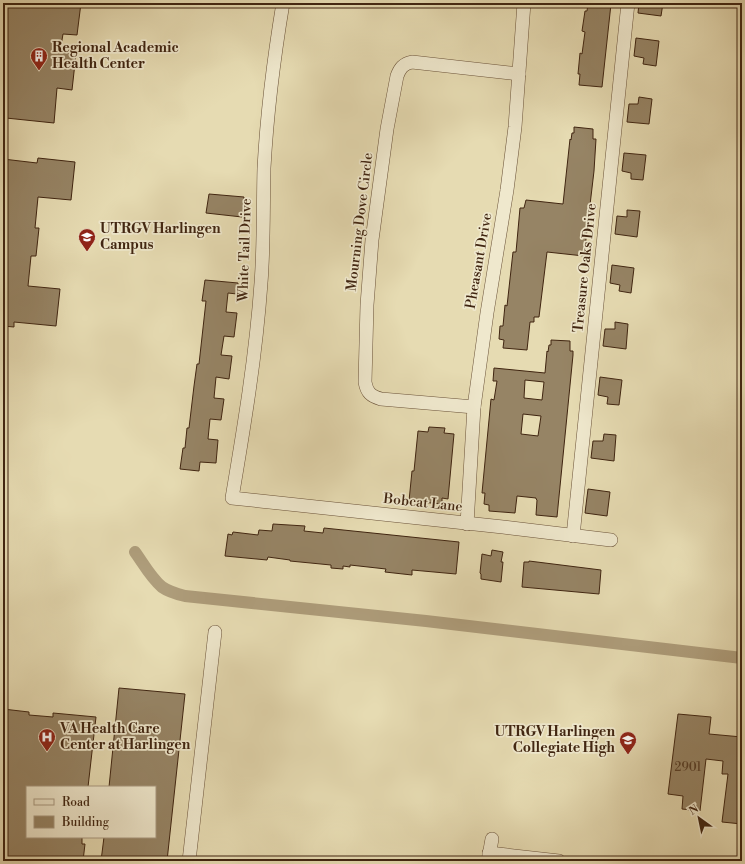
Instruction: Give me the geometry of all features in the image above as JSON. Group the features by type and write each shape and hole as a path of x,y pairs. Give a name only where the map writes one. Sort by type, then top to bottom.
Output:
{"street":[{"name":"White Tail Drive","path":"232,498 256,341 262,282 266,132 274,63 284,3"},
{"name":"Pheasant Drive","path":"467,524 467,502 474,407 486,312 507,190 515,126 524,3"},
{"name":"Treasure Oaks Drive","path":"573,536 628,3"},
{"name":"Mourning Dove Circle","path":"474,407 381,399 366,391 367,290 378,189 397,76 400,69 405,64 412,62 519,74"},
{"name":"Bobcat Lane","path":"232,498 611,540"},
{"path":"189,861 215,632"},
{"path":"492,839 489,857 559,861"}],"building":[{"name":"Regional Academic Health Center","path":"3,3 81,3 77,35 63,34 60,52 76,54 72,90 57,88 54,123 6,118 6,115 3,115"},
{"path":"588,3 611,4 602,87 579,85 580,74 578,74 580,53 582,54 585,32 582,31 585,11 587,11"},
{"path":"639,3 663,3 661,16 638,13"},
{"path":"636,38 659,41 656,66 643,64 644,58 634,56"},
{"path":"639,97 652,99 649,124 627,122 629,104 638,104"},
{"path":"574,127 593,129 593,139 596,139 594,171 584,256 547,252 539,317 534,317 534,322 530,322 527,350 503,348 504,340 499,339 500,326 503,326 505,305 507,306 513,252 516,252 520,208 524,208 526,200 563,204 570,139 571,140 572,133 574,133"},
{"path":"624,153 646,155 643,180 631,179 631,173 622,171"},
{"path":"38,158 75,162 71,200 38,197 35,228 39,228 36,256 31,256 28,286 60,289 56,326 14,322 14,327 3,326 3,159 37,163"},
{"path":"209,194 244,197 242,217 206,213"},
{"path":"627,210 640,211 637,237 615,234 617,216 627,217"},
{"path":"612,265 634,268 631,293 619,291 620,285 610,283"},
{"path":"205,280 238,283 237,294 228,293 226,312 237,313 234,337 224,336 221,355 232,356 229,379 216,377 214,398 224,399 221,420 210,419 208,439 218,440 216,463 200,462 199,471 180,469 183,448 185,448 187,428 189,428 197,364 199,364 206,301 202,301"},
{"path":"615,322 628,324 626,349 603,346 605,329 615,329"},
{"path":"551,340 570,341 570,351 573,351 557,517 536,515 536,498 517,496 515,513 489,511 489,505 484,504 485,493 482,493 491,399 494,400 497,381 493,381 494,368 545,373 547,351 548,352 549,345 551,345","holes":["525,380 544,382 542,400 524,398","523,414 541,416 538,436 521,434"]},
{"path":"600,377 622,380 619,405 607,404 608,397 598,395"},
{"path":"429,427 445,428 444,433 454,434 448,499 442,498 442,504 409,501 418,431 428,432"},
{"path":"604,434 616,435 614,461 591,458 593,441 603,441"},
{"path":"588,489 610,492 607,516 585,513"},
{"path":"273,524 305,526 304,531 323,533 324,528 459,542 456,574 412,570 412,575 385,572 386,569 350,565 350,567 343,566 343,569 331,568 331,565 268,557 267,560 225,556 228,534 232,535 233,532 258,535 259,530 272,531"},
{"path":"492,550 503,552 501,562 503,562 501,582 481,579 480,573 482,554 491,556"},
{"path":"529,561 601,570 599,594 522,587 524,562"},
{"path":"119,688 185,694 167,861 101,861 104,838 156,838 156,786 109,786"},
{"name":"VA Health Care Center at Harlingen","path":"3,709 29,712 29,715 53,717 53,713 96,717 88,786 26,786 26,838 82,838 82,844 85,844 83,861 3,861"},
{"path":"678,714 711,717 709,734 742,737 742,824 722,822 728,774 722,774 723,761 706,759 700,811 682,809 683,796 668,794"}],"waterway":[{"path":"135,552 151,575 162,587 170,592 185,596 426,621 742,658"}],"place":[{"name":"Regional Academic Health Center","path":"39,71"},
{"name":"UTRGV Harlingen Campus","path":"87,252"},
{"name":"VA Health Care Center at Harlingen","path":"47,752"},
{"name":"UTRGV Harlingen Collegiate High","path":"628,755"}]}
